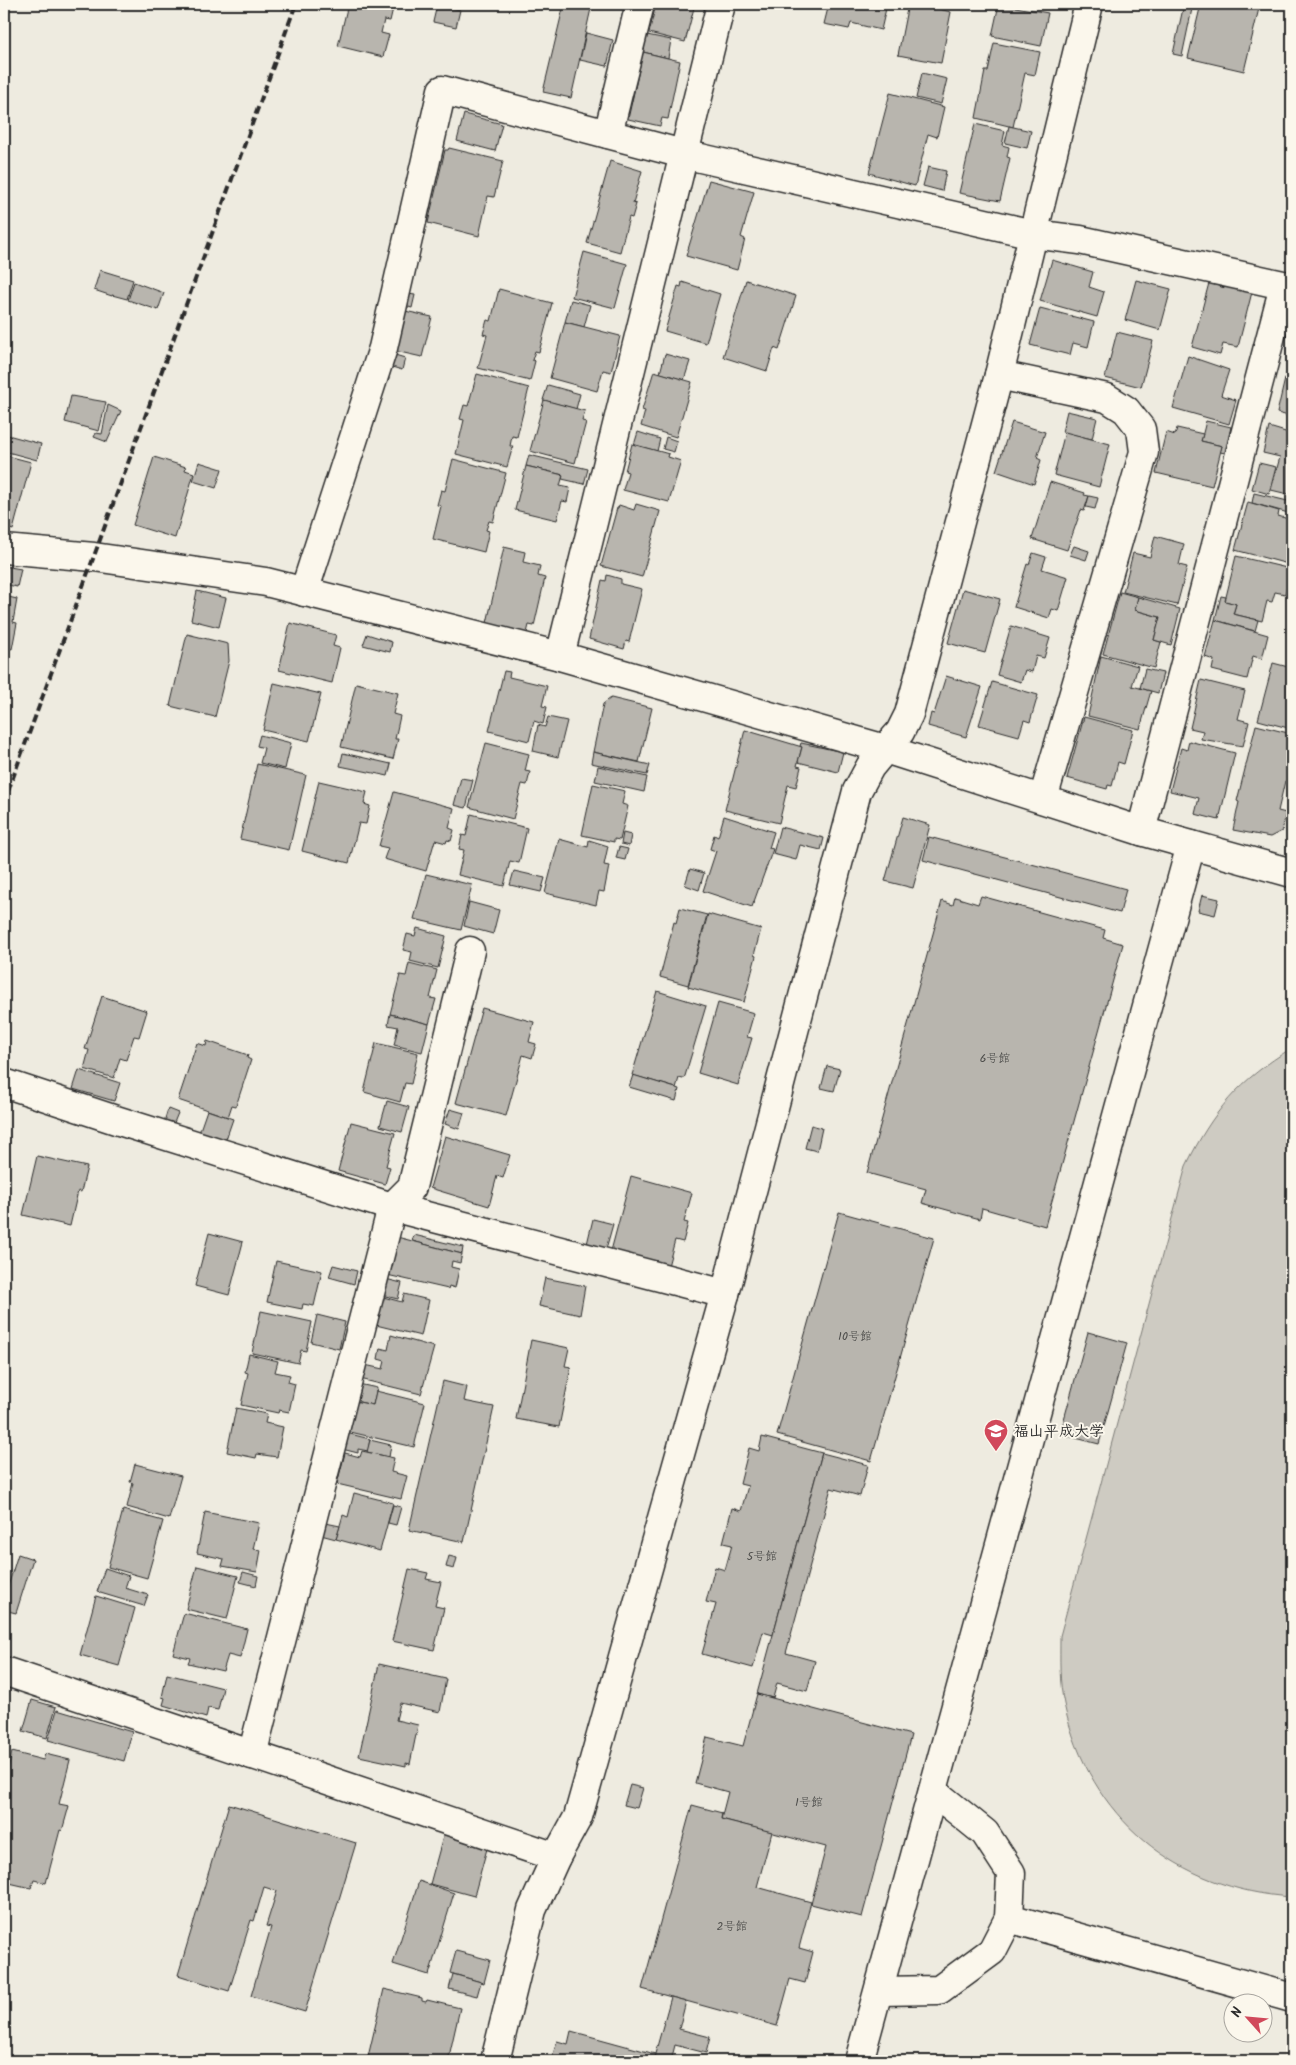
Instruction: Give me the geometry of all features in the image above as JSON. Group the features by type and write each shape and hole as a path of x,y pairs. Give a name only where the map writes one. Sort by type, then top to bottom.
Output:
{"street":[{"path":"608,134 640,4"},
{"path":"560,656 721,4"},
{"path":"495,2061 532,1910 556,1857 578,1817 726,1294 857,791 870,767 900,732 909,714 999,375 1089,4"},
{"path":"304,592 382,348 442,90 683,154 1033,234 1080,240 1288,286 1141,831"},
{"path":"999,375 1107,398 1126,410 1141,429 1144,452 1043,800"},
{"path":"4,548 94,557 266,582 560,656 886,749 1141,831 1292,873"},
{"path":"859,2061 1191,845"},
{"path":"252,1756 392,1207 412,1187 470,951"},
{"path":"4,1083 392,1207 726,1294"},
{"path":"4,1671 556,1857"},
{"path":"879,1991 939,1990 992,1951 1009,1918 1011,1873 985,1833 933,1791"},
{"path":"1009,1918 1292,1998"}],"shaded area":[{"path":"1292,1048 1292,1897 1250,1891 1211,1880 1176,1863 1144,1841 1117,1813 1094,1781 1076,1745 1062,1696 1060,1636 1186,1166 1206,1129 1229,1098 1257,1072"}],"building":[{"path":"348,4 394,4 390,21 384,20 381,33 389,35 383,57 338,46"},
{"path":"564,4 592,4 571,98 543,92"},
{"path":"656,4 695,4 685,42 649,33"},
{"path":"829,4 887,4 881,30 851,23 849,29 824,24"},
{"path":"908,4 939,4 939,9 951,12 941,63 898,55"},
{"path":"999,4 1048,13 1041,46 992,36"},
{"path":"1184,4 1193,4 1182,56 1173,54"},
{"path":"1201,4 1260,4 1244,71 1188,58"},
{"path":"437,5 460,10 456,27 433,22"},
{"path":"586,33 613,40 607,66 580,60"},
{"path":"647,35 671,40 668,58 643,52"},
{"path":"994,43 1040,52 1035,75 1025,73 1013,127 976,118 985,71 988,71"},
{"path":"643,52 680,61 668,119 662,118 660,126 628,119"},
{"path":"922,73 947,79 941,104 916,98"},
{"path":"890,93 944,107 937,137 928,134 915,186 869,173"},
{"path":"464,114 502,124 495,151 457,141"},
{"path":"975,124 1005,131 1002,145 1009,147 1007,157 1010,158 1000,201 959,193"},
{"path":"1009,126 1031,131 1027,148 1005,143"},
{"path":"449,148 503,161 494,197 488,196 479,236 428,223 445,150"},
{"path":"610,161 642,171 633,203 636,204 632,218 629,217 620,252 587,243"},
{"path":"928,167 946,171 942,191 923,186"},
{"path":"709,180 754,192 741,237 745,239 737,270 686,256"},
{"path":"584,252 627,264 615,308 572,297"},
{"path":"1052,260 1093,272 1089,287 1104,292 1097,317 1040,301"},
{"path":"100,270 133,280 127,299 94,290"},
{"path":"746,280 796,296 779,350 774,348 767,371 723,357"},
{"path":"1136,280 1171,289 1160,330 1125,320"},
{"path":"134,282 164,293 158,310 128,300"},
{"path":"682,282 720,294 706,343 665,331 678,286 681,287"},
{"path":"1209,283 1225,288 1226,285 1252,292 1238,347 1223,344 1220,355 1192,347"},
{"path":"499,289 552,303 539,352 535,351 532,360 535,361 530,381 478,368 487,335 483,334 487,320 491,321"},
{"path":"408,294 415,295 412,308 405,306"},
{"path":"571,300 590,305 584,327 565,322"},
{"path":"1040,308 1094,322 1088,347 1073,343 1070,355 1030,345"},
{"path":"405,311 432,317 422,357 395,351"},
{"path":"565,322 620,336 611,372 603,370 597,391 550,378"},
{"path":"1117,332 1153,341 1141,387 1105,378"},
{"path":"665,354 690,361 684,380 660,373"},
{"path":"395,355 405,358 402,370 392,367"},
{"path":"1188,356 1229,370 1221,395 1236,400 1229,424 1173,408"},
{"path":"1288,366 1292,367 1292,427 1287,425 1289,416 1277,413"},
{"path":"654,371 692,382 676,437 641,426 645,411 642,410"},
{"path":"477,374 529,388 517,437 512,436 510,446 513,446 507,467 456,454 464,420 460,419 464,405 468,406"},
{"path":"548,385 580,394 576,409 543,400"},
{"path":"71,396 106,402 99,431 65,422"},
{"path":"544,400 585,411 582,421 586,422 575,463 530,451"},
{"path":"108,405 121,411 107,442 94,437 96,433 102,434"},
{"path":"1067,411 1097,418 1092,439 1062,432"},
{"path":"1206,421 1231,427 1225,453 1220,452 1222,446 1201,441"},
{"path":"1012,422 1045,432 1037,458 1041,460 1034,484 996,471"},
{"path":"1269,427 1292,434 1292,495 1271,490 1280,457 1263,453"},
{"path":"1177,428 1203,434 1201,441 1222,446 1212,486 1156,473 1166,432 1175,435"},
{"path":"638,432 660,439 657,451 634,445"},
{"path":"1065,432 1110,444 1099,487 1054,475"},
{"path":"4,434 41,444 37,460 4,451"},
{"path":"666,437 677,441 674,452 663,449"},
{"path":"632,444 669,454 668,457 681,461 669,502 623,490 628,472 625,471"},
{"path":"4,455 31,462 13,530 4,527"},
{"path":"529,455 588,469 584,484 562,479 563,475 526,466"},
{"path":"154,457 186,467 185,470 194,473 175,538 133,525"},
{"path":"453,459 506,473 493,522 489,521 486,530 489,531 484,552 433,539 441,506 437,505 441,490 445,491"},
{"path":"199,462 222,469 216,488 193,481"},
{"path":"1259,463 1276,467 1269,494 1252,489"},
{"path":"526,466 563,475 560,486 570,488 567,502 562,501 557,520 515,510"},
{"path":"1050,482 1089,496 1084,511 1081,510 1067,550 1032,539"},
{"path":"1254,493 1292,502 1292,514 1252,503"},
{"path":"1089,496 1098,498 1095,509 1086,507"},
{"path":"1248,502 1279,511 1278,516 1292,520 1292,565 1235,550"},
{"path":"636,504 660,511 642,577 601,566 617,508 619,505 634,510"},
{"path":"1155,536 1184,544 1179,565 1187,567 1177,605 1123,592 1133,553 1150,557"},
{"path":"1074,546 1089,551 1086,560 1070,555"},
{"path":"504,547 525,552 523,562 540,566 538,576 545,578 534,626 529,625 527,633 487,623"},
{"path":"1033,553 1046,557 1042,569 1068,577 1058,611 1052,609 1049,618 1014,607 1027,564 1029,565"},
{"path":"1236,556 1291,569 1285,594 1275,592 1272,602 1267,601 1262,621 1233,614 1236,604 1225,601"},
{"path":"4,566 21,569 17,587 4,584"},
{"path":"607,575 621,579 621,584 642,589 629,642 626,641 624,649 589,639 602,580 606,581"},
{"path":"963,589 1000,599 985,653 948,643"},
{"path":"197,591 226,598 219,627 191,620"},
{"path":"1120,592 1138,597 1135,610 1160,617 1154,640 1161,642 1154,668 1103,654"},
{"path":"4,596 17,599 13,622 17,623 12,649 4,647"},
{"path":"1221,596 1226,597 1225,601 1236,604 1233,614 1258,620 1255,631 1215,620"},
{"path":"1138,597 1180,609 1171,645 1154,640 1160,617 1135,610"},
{"path":"1215,620 1268,635 1262,659 1253,656 1247,679 1212,670 1214,660 1205,657"},
{"path":"290,623 336,635 333,646 340,648 332,683 279,670"},
{"path":"1011,626 1050,638 1044,658 1036,656 1032,672 1025,670 1021,682 997,675"},
{"path":"187,634 228,644 229,661 215,717 170,706"},
{"path":"367,634 392,642 390,652 363,645"},
{"path":"1101,656 1138,666 1132,686 1151,691 1140,729 1088,716"},
{"path":"1273,663 1292,668 1292,729 1258,720"},
{"path":"1145,669 1163,673 1158,693 1140,688"},
{"path":"504,671 510,672 509,677 547,686 542,706 547,707 543,724 534,721 529,741 489,731"},
{"path":"946,676 982,687 966,737 928,726 931,713 934,714"},
{"path":"1201,680 1245,691 1238,719 1249,722 1243,746 1201,739 1203,731 1190,728"},
{"path":"992,682 1038,695 1030,722 1024,720 1019,736 979,725"},
{"path":"274,683 321,694 309,741 263,730"},
{"path":"356,683 398,693 393,714 400,716 395,739 398,739 393,759 341,747"},
{"path":"611,698 652,708 639,762 593,752 603,704"},
{"path":"548,717 567,721 558,757 533,751 538,725 545,727"},
{"path":"1084,717 1133,730 1124,764 1118,762 1112,786 1108,785 1107,789 1067,778"},
{"path":"1256,725 1292,734 1292,782 1285,781 1278,811 1286,813 1282,831 1270,837 1233,830 1239,802 1237,801"},
{"path":"745,730 802,747 797,766 801,767 796,787 788,785 779,823 725,810"},
{"path":"260,735 291,743 285,769 260,763 264,748 257,746"},
{"path":"1189,741 1235,753 1219,820 1195,814 1199,798 1170,791 1181,748 1187,750"},
{"path":"486,743 529,754 525,771 530,772 527,785 522,784 513,819 469,807"},
{"path":"801,743 843,752 838,772 798,762 802,747 800,746"},
{"path":"593,752 650,765 647,775 591,763"},
{"path":"343,753 391,764 388,776 340,766"},
{"path":"257,764 306,775 289,850 240,839"},
{"path":"598,766 647,777 644,792 595,781"},
{"path":"461,778 473,780 466,808 454,805"},
{"path":"319,781 367,792 364,804 370,806 366,824 359,823 349,863 302,851"},
{"path":"593,784 625,791 622,804 628,806 620,840 614,839 614,842 582,835"},
{"path":"394,792 454,808 449,828 454,830 451,841 447,840 446,843 435,840 426,871 384,859 388,848 379,846"},
{"path":"471,814 527,828 519,863 510,861 504,886 458,875 464,850 459,849 462,835 466,836"},
{"path":"724,816 774,832 769,848 773,849 752,907 703,891 716,851 710,849 714,835 718,837"},
{"path":"903,817 930,825 913,888 885,881"},
{"path":"780,827 824,838 821,850 800,845 796,860 773,854"},
{"path":"623,833 631,835 629,846 621,844"},
{"path":"929,837 1126,889 1120,913 923,860"},
{"path":"559,839 588,847 589,840 608,846 604,865 609,866 604,892 599,891 596,905 545,893"},
{"path":"619,847 628,849 625,860 616,858"},
{"path":"690,869 704,873 699,890 685,885"},
{"path":"514,871 545,878 541,892 510,885"},
{"path":"426,874 472,885 461,930 414,919"},
{"path":"1202,895 1219,899 1215,915 1198,911"},
{"path":"981,896 1105,930 1103,938 1123,944 1045,1226 982,1208 980,1219 922,1203 926,1189 867,1173 942,901 953,905 955,897 978,904"},
{"path":"469,902 499,910 493,934 464,926"},
{"path":"680,908 707,915 688,985 660,977 674,922 676,923"},
{"path":"708,914 761,929 744,1002 688,987"},
{"path":"417,928 446,936 438,968 410,961 412,952 403,950 407,934 415,936"},
{"path":"409,963 437,970 430,998 436,999 429,1024 390,1014 400,975 406,976"},
{"path":"657,991 706,1006 685,1076 683,1079 679,1078 676,1088 632,1075"},
{"path":"102,996 147,1011 139,1037 134,1036 126,1060 120,1058 114,1078 84,1069 89,1050 85,1049"},
{"path":"718,1003 754,1013 747,1037 752,1038 738,1085 698,1073"},
{"path":"482,1008 534,1022 529,1042 536,1044 532,1058 523,1055 506,1116 456,1103"},
{"path":"390,1014 429,1024 422,1052 394,1045 398,1027 388,1025"},
{"path":"207,1041 248,1055 247,1058 251,1060 236,1106 232,1105 228,1117 178,1100 197,1043 206,1046"},
{"path":"376,1043 418,1053 411,1084 405,1083 400,1102 364,1092"},
{"path":"827,1066 840,1069 834,1091 821,1088"},
{"path":"79,1070 120,1083 114,1101 73,1089"},
{"path":"633,1075 679,1089 676,1101 629,1087"},
{"path":"387,1101 409,1107 402,1132 380,1126"},
{"path":"168,1109 178,1113 173,1125 164,1122"},
{"path":"450,1109 464,1113 459,1129 445,1124"},
{"path":"207,1110 233,1119 225,1142 199,1133"},
{"path":"351,1122 395,1133 386,1166 390,1167 385,1184 338,1171"},
{"path":"811,1125 822,1128 817,1151 805,1148"},
{"path":"445,1136 510,1155 503,1178 497,1176 489,1206 430,1188"},
{"path":"37,1156 87,1167 81,1192 78,1191 70,1226 23,1215"},
{"path":"631,1176 692,1193 684,1222 688,1223 683,1242 675,1240 668,1266 611,1251"},
{"path":"839,1212 934,1238 871,1461 777,1435"},
{"path":"593,1219 613,1224 606,1249 587,1244"},
{"path":"209,1233 243,1242 229,1295 195,1286"},
{"path":"414,1235 463,1247 462,1254 412,1241"},
{"path":"397,1237 462,1254 460,1263 452,1261 451,1267 459,1269 455,1288 449,1286 448,1289 387,1275"},
{"path":"276,1261 322,1271 314,1306 303,1304 302,1309 267,1302"},
{"path":"333,1265 357,1271 354,1284 329,1277"},
{"path":"381,1278 402,1283 398,1299 377,1294"},
{"path":"545,1278 585,1286 580,1315 539,1306"},
{"path":"404,1294 429,1300 421,1336 376,1325 383,1297 402,1302"},
{"path":"261,1311 312,1322 306,1351 301,1350 298,1363 252,1353"},
{"path":"317,1315 345,1322 339,1349 311,1342"},
{"path":"1088,1332 1127,1343 1099,1444 1060,1434"},
{"path":"391,1335 434,1347 421,1394 356,1378 360,1364 383,1369 385,1361 378,1359 380,1348 388,1350"},
{"path":"531,1340 569,1348 565,1366 571,1367 559,1427 516,1419"},
{"path":"249,1354 278,1361 275,1372 290,1375 288,1382 295,1384 289,1412 279,1410 278,1413 241,1405 248,1373 245,1372"},
{"path":"443,1381 467,1387 464,1401 494,1407 464,1542 409,1530"},
{"path":"354,1383 377,1388 373,1405 350,1400"},
{"path":"376,1391 425,1403 414,1447 342,1430 350,1400 373,1405"},
{"path":"236,1408 267,1414 265,1423 283,1427 277,1457 257,1454 256,1458 227,1452"},
{"path":"342,1432 370,1439 368,1451 358,1449 358,1453 338,1448"},
{"path":"762,1437 822,1453 773,1635 763,1632 753,1668 702,1654 716,1604 706,1602 715,1567 725,1570 732,1545 723,1543 732,1508 741,1511 748,1486 740,1484 749,1448 759,1451"},
{"path":"370,1440 391,1445 389,1457 367,1452"},
{"path":"362,1451 394,1458 391,1472 407,1476 401,1499 337,1484 345,1453 360,1457"},
{"path":"822,1453 868,1465 860,1496 831,1488 786,1653 815,1661 807,1691 777,1683 773,1698 757,1694"},
{"path":"135,1464 181,1476 169,1519 127,1507 133,1483 130,1482"},
{"path":"354,1493 393,1503 380,1551 336,1539 343,1515 348,1517"},
{"path":"393,1505 401,1507 396,1525 388,1523"},
{"path":"123,1510 163,1521 147,1578 108,1567"},
{"path":"205,1512 259,1523 253,1549 261,1550 257,1572 222,1566 224,1559 197,1553"},
{"path":"321,1522 340,1526 336,1539 317,1534"},
{"path":"18,1554 33,1559 16,1613 4,1610 4,1599"},
{"path":"449,1556 457,1558 454,1569 446,1567"},
{"path":"197,1566 238,1576 227,1619 186,1609"},
{"path":"105,1568 129,1576 125,1588 148,1595 144,1606 97,1592"},
{"path":"409,1569 428,1573 426,1579 441,1582 435,1606 444,1608 434,1650 392,1641"},
{"path":"243,1572 258,1576 256,1586 240,1582"},
{"path":"96,1596 135,1608 119,1666 80,1655"},
{"path":"184,1613 247,1629 240,1658 228,1655 223,1671 188,1663 190,1658 173,1654"},
{"path":"379,1664 446,1679 440,1712 400,1703 396,1720 418,1725 410,1764 406,1763 406,1766 359,1756"},
{"path":"167,1674 223,1688 218,1710 208,1708 206,1718 163,1705 165,1698 162,1697"},
{"path":"757,1694 911,1735 862,1917 811,1904 826,1847 721,1819 728,1792 695,1783 707,1737 743,1746"},
{"path":"32,1700 56,1707 47,1738 23,1731"},
{"path":"57,1710 132,1732 124,1761 48,1740"},
{"path":"12,1752 43,1760 45,1754 70,1760 59,1804 69,1806 62,1831 60,1830 46,1883 34,1880 31,1888 5,1882 8,1873 4,1872 4,1786"},
{"path":"630,1785 643,1788 637,1808 624,1805"},
{"path":"229,1804 356,1843 305,2012 251,1996 271,1927 266,1926 277,1891 264,1887 254,1921 251,1920 229,1991 178,1975"},
{"path":"692,1805 722,1813 721,1819 772,1832 757,1887 811,1902 799,1948 813,1952 805,1983 790,1979 777,2026 642,1989"},
{"path":"444,1833 488,1845 474,1896 430,1884"},
{"path":"419,1881 454,1893 429,1975 393,1964"},
{"path":"456,1951 490,1960 484,1983 450,1973"},
{"path":"453,1974 481,1982 477,1996 449,1989"},
{"path":"384,1989 422,1998 422,2001 426,2002 427,2000 460,2008 448,2061 367,2061"},
{"path":"671,1997 686,2001 679,2029 710,2037 706,2053 675,2045 671,2061 653,2061"},
{"path":"571,2031 655,2054 653,2061 551,2061 557,2041 568,2044"}],"railway":[{"path":"4,802 296,4"}],"place":[{"name":"福山平成大学","path":"996,1452"}]}
